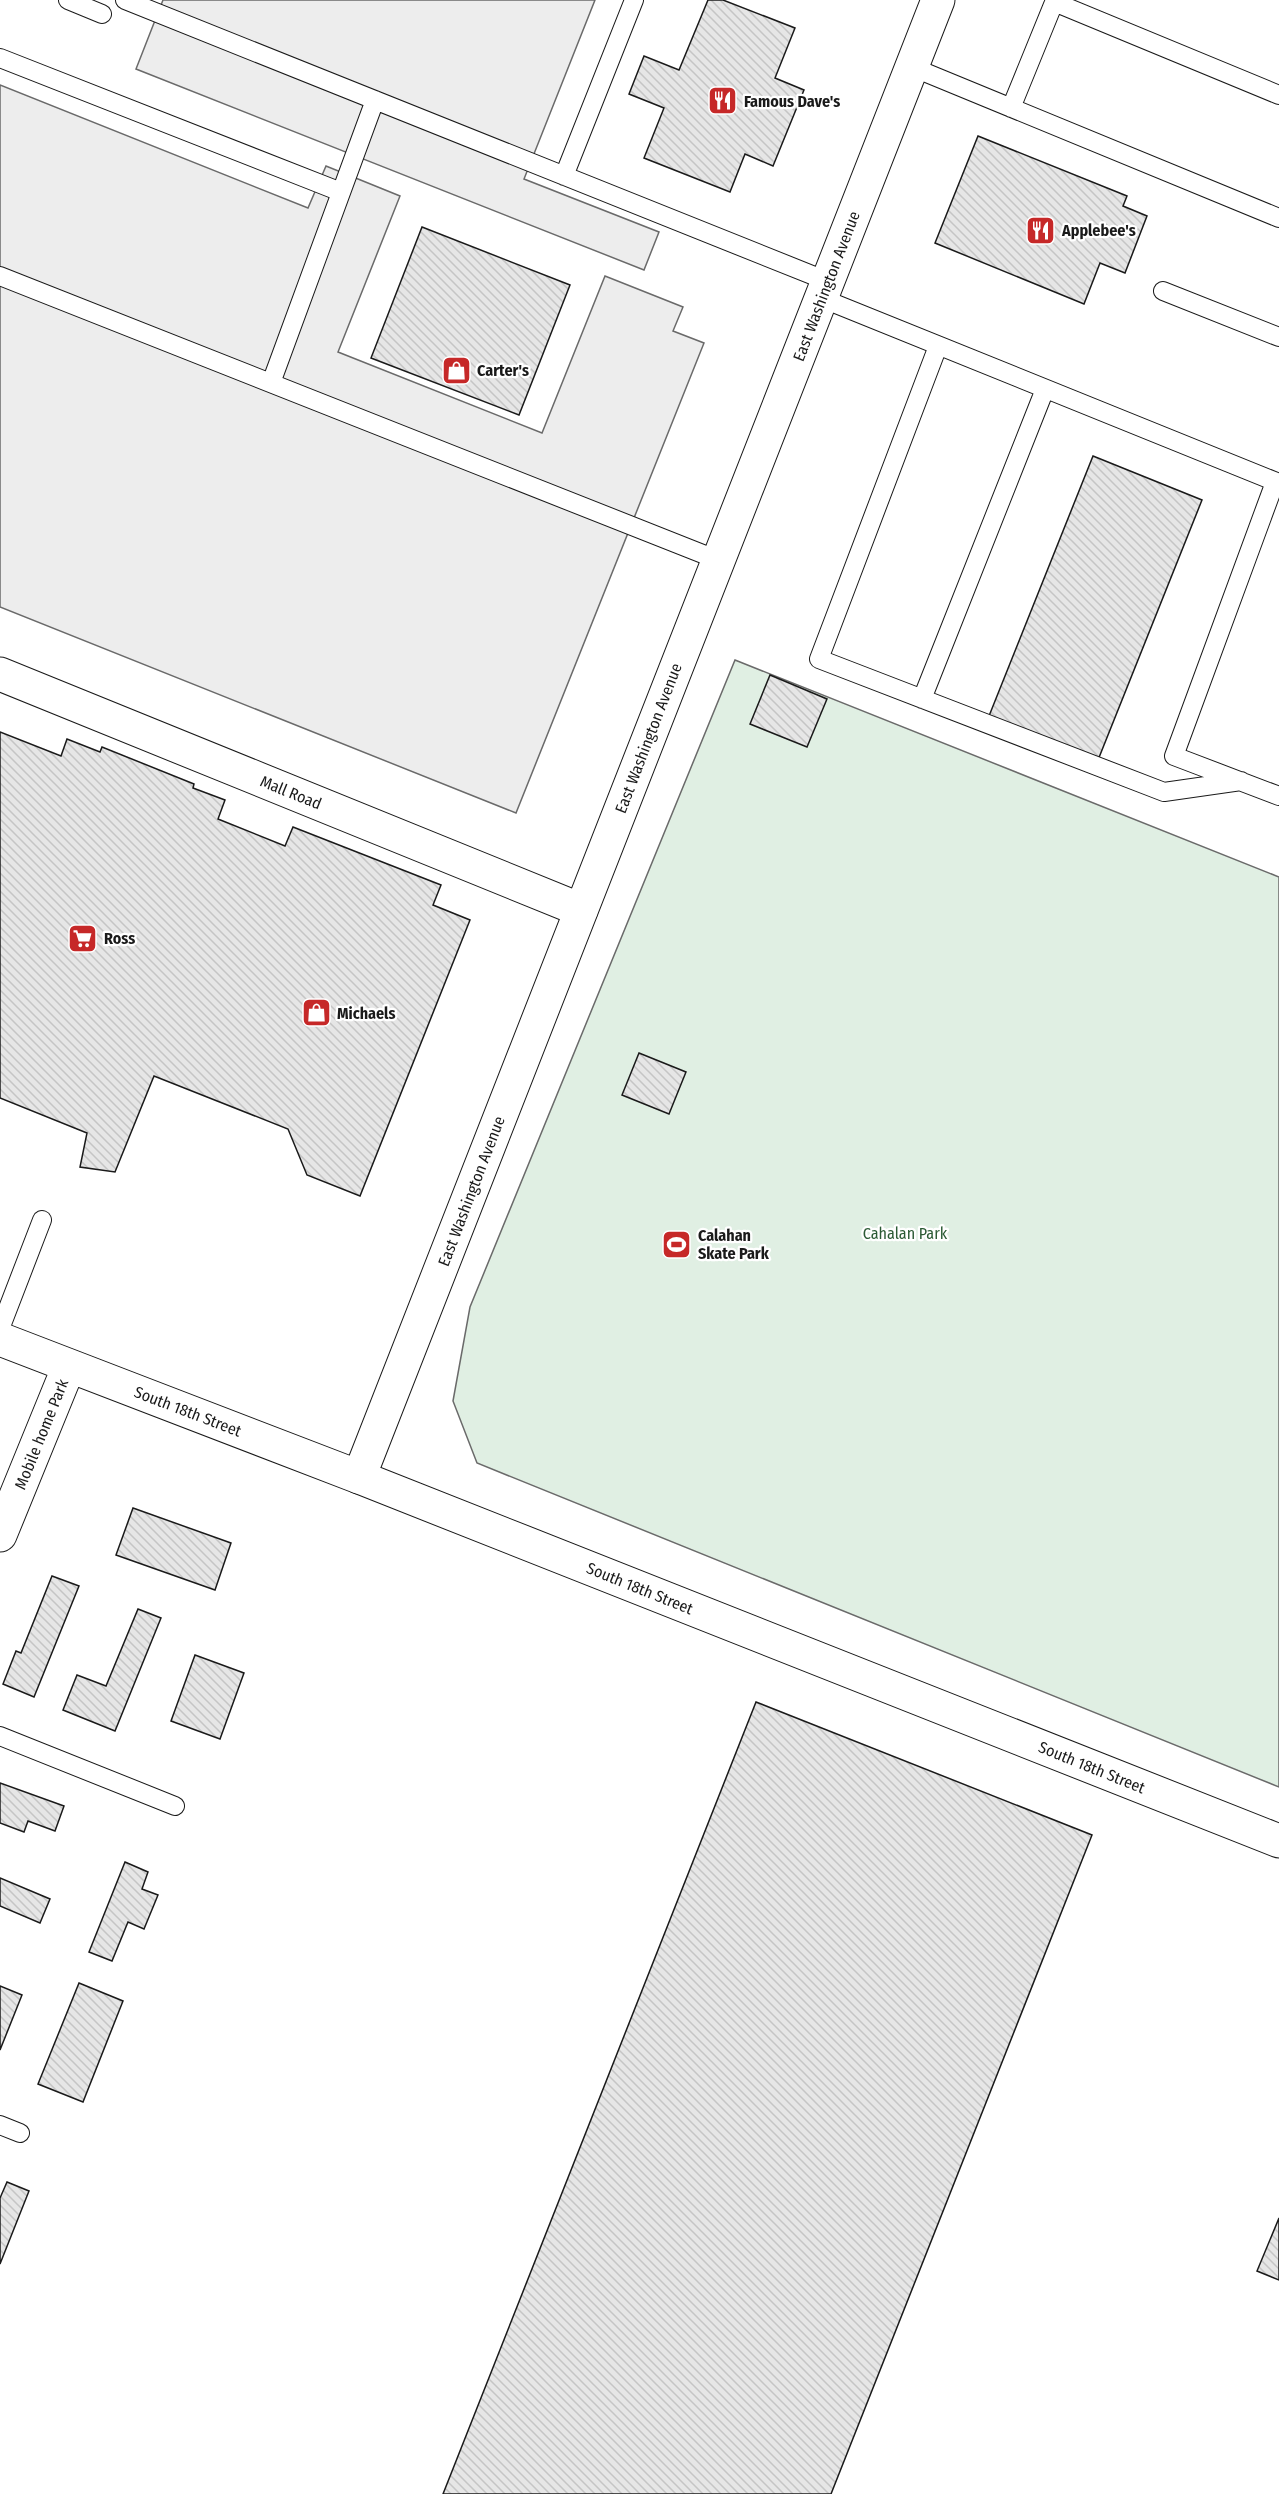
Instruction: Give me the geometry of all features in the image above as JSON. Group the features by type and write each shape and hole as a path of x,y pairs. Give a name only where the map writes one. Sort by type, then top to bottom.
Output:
{"street":[{"name":"East Washington Avenue","path":"359,1477 938,0"},
{"name":"Mall Road","path":"0,674 581,910"},
{"name":"South 18th Street","path":"0,1339 359,1477 1279,1841"},
{"name":"Mobile home Park","path":"0,1535 69,1366"}],"lane":[{"path":"68,0 102,14"},
{"path":"124,0 564,176 824,290 938,346 1277,482 1174,756 1279,796"},
{"path":"564,176 634,0"},
{"path":"1011,108 1054,1 1279,95"},
{"path":"0,58 341,192"},
{"path":"912,67 1279,218"},
{"path":"271,383 375,100"},
{"path":"0,276 718,560"},
{"path":"1163,291 1279,337"},
{"path":"938,346 819,659 1164,792 1241,782"},
{"path":"922,699 1045,389"},
{"path":"0,1329 42,1220"},
{"path":"0,1736 175,1806"},
{"path":"0,2125 20,2133"}],"green space":[{"name":"Cahalan Park","path":"735,660 1279,877 1279,1787 477,1463 453,1401 470,1307"}],"shaded area":[{"path":"163,0 595,0 524,179 659,232 644,270 136,69"},
{"path":"0,85 308,208 326,166 400,196 338,352 542,433 605,276 683,307 673,331 704,343 516,813 0,607"}],"building":[{"name":"Famous Dave's","path":"708,0 723,0 795,28 775,78 804,90 773,166 745,154 730,192 644,158 664,108 629,94 644,56 679,70"},
{"name":"Applebee's","path":"978,136 1127,196 1123,206 1147,216 1125,273 1100,263 1084,304 935,243"},
{"path":"422,227 570,285 519,415 371,358"},
{"path":"1093,456 1202,500 1098,760 989,716"},
{"path":"770,675 827,699 807,747 750,724"},
{"path":"0,732 61,756 67,739 100,752 102,747 194,784 193,788 225,800 218,819 285,846 293,827 441,885 433,905 470,920 360,1196 307,1175 288,1129 154,1076 115,1172 80,1167 87,1133 0,1098"},
{"path":"639,1053 686,1072 669,1114 622,1095"},
{"path":"133,1508 231,1543 215,1590 116,1555"},
{"path":"52,1576 79,1586 34,1697 3,1684 16,1651 21,1653"},
{"path":"138,1609 161,1618 115,1731 63,1710 77,1675 106,1686"},
{"path":"195,1655 244,1673 220,1739 171,1721"},
{"path":"756,1702 1092,1835 831,2494 443,2494"},
{"path":"0,1783 64,1806 55,1831 28,1821 24,1832 0,1823"},
{"path":"125,1862 148,1872 142,1889 158,1895 144,1929 128,1922 112,1961 89,1952"},
{"path":"0,1878 50,1899 40,1923 0,1906"},
{"path":"79,1983 123,2001 83,2102 38,2084"},
{"path":"0,1986 22,1995 0,2050"},
{"path":"7,2182 29,2191 0,2264 0,2198"},
{"path":"1279,2218 1279,2280 1257,2271"}],"place":[{"name":"Famous Dave's","path":"723,101"},
{"name":"Applebee's","path":"1041,230"},
{"name":"Carter's","path":"456,370"},
{"name":"Ross","path":"83,938"},
{"name":"Michaels","path":"316,1013"},
{"name":"Calahan Skate Park","path":"677,1244"}]}
